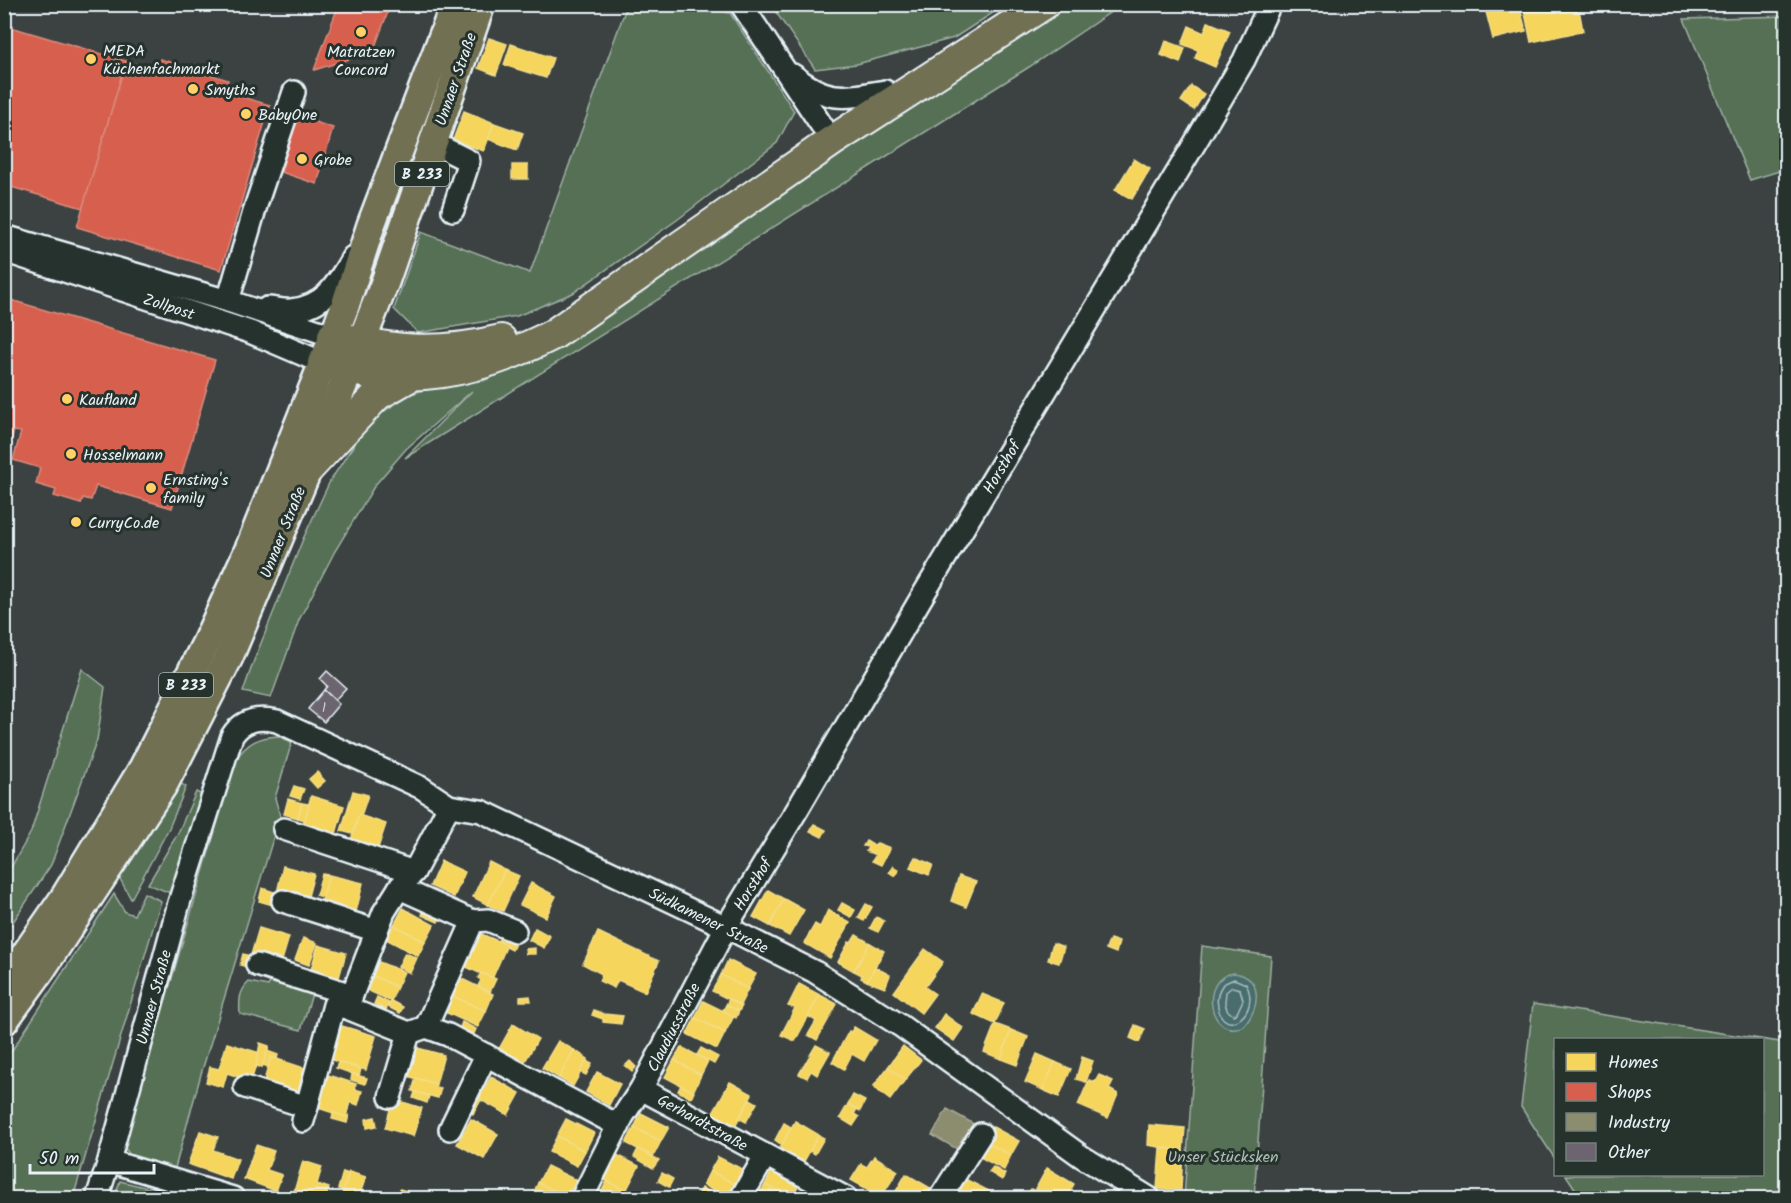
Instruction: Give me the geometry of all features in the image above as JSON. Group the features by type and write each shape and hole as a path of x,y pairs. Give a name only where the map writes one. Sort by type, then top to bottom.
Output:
{"highway":[{"path":"335,357 412,375 453,372 491,362 527,348 554,334 885,91 985,31 1024,4"},
{"path":"335,357 362,343 382,348 420,351 471,347 522,336 554,320 828,135 1044,4"},
{"path":"307,470 377,395 412,375"}],"main road":[{"name":"Unnaer Straße","path":"4,1022 164,784 229,657 307,470 371,225 455,4"},
{"name":"Unnaer Straße","path":"362,343 481,4"},
{"name":"Unnaer Straße","path":"4,985 64,898 164,729 206,643 335,357"}],"street":[{"path":"741,4 828,135"},
{"name":"Horsthof","path":"726,927 1244,60 1270,4"},
{"path":"782,65 818,92 836,97 885,91"},
{"path":"228,301 263,182 294,92"},
{"path":"433,143 469,161 453,210"},
{"name":"Zollpost","path":"250,308 290,310 308,306 327,296 338,283 371,225"},
{"name":"Zollpost","path":"6,248 250,308 335,357"},
{"name":"Zollpost","path":"6,248 250,332 335,357"},
{"name":"Südkamener Straße","path":"237,729 244,723 257,719 266,718 277,721 422,788 449,806 481,811 726,927 815,972 901,1026 1081,1156 1149,1198"},
{"name":"Unnaer Straße","path":"97,1198 179,903 232,736 237,729"},
{"path":"349,1002 384,912 399,888 414,872 449,806"},
{"path":"284,829 414,872"},
{"path":"399,888 473,921 488,920 515,931"},
{"path":"283,901 377,931"},
{"path":"390,1097 417,1030 473,921"},
{"name":"Claudiusstraße","path":"582,1198 726,927"},
{"path":"256,965 417,1030 448,1035 619,1126"},
{"path":"245,1087 305,1114 334,1005 349,1002"},
{"path":"450,1129 486,1055"},
{"name":"Gerhardtstraße","path":"641,1089 846,1198"},
{"path":"940,1198 981,1134"},
{"name":"Gerhardtstraße","path":"741,1198 765,1156"},
{"path":"109,1161 233,1198"}],"green space":[{"path":"627,5 692,5 730,13 794,111 777,143 677,220 573,293 517,316 418,333 394,309 421,232 530,273"},
{"path":"771,5 1005,5 954,38 857,64 815,69"},
{"path":"1061,5 1121,5 1029,67 405,458 472,391 406,449 375,485 335,551 299,620 271,698 243,692 303,539 330,481 357,440 381,413 411,394 456,380 483,381 504,372"},
{"path":"1786,16 1786,169 1750,180 1684,19"},
{"path":"82,669 105,687 97,740 51,865 5,934 5,878 31,832"},
{"path":"278,736 292,742 275,798 280,816 201,1074 175,1168 132,1157 123,1146 236,759 254,742"},
{"path":"179,782 186,787 169,828 131,899 119,877"},
{"path":"196,792 202,795 170,893 148,884 178,833"},
{"path":"144,893 161,901 73,1198 5,1198 5,1061 114,894 125,912 134,915"},
{"name":"Unser Stücksken","path":"1202,946 1271,956 1254,1198 1184,1198"},
{"path":"271,981 312,994 301,1030 240,1014 240,996 246,985 249,982 268,986"},
{"path":"1533,1004 1754,1038 1554,1038 1554,1157 1521,1107"},
{"path":"1764,1040 1786,1043 1786,1198 1578,1198 1578,1193 1567,1176 1764,1176"},
{"path":"120,1181 168,1193 167,1198 114,1198"}],"water":[{"path":"1234,973 1244,976 1255,987 1256,1002 1244,1026 1232,1028 1222,1025 1216,1017 1212,1007 1212,995 1215,985 1223,977"}],"building: Homes":[{"path":"1501,4 1519,4 1526,31 1493,39 1485,8"},
{"path":"1523,4 1578,4 1583,31 1531,42"},
{"path":"1208,22 1230,31 1215,67 1195,58 1198,50 1182,44 1189,26 1204,33"},
{"path":"489,38 507,44 496,75 478,68"},
{"path":"1166,41 1185,48 1180,63 1161,55"},
{"path":"511,44 553,58 546,78 504,65"},
{"path":"1191,86 1204,94 1194,110 1181,101"},
{"path":"464,111 494,123 484,151 453,140"},
{"path":"494,123 523,133 517,150 488,139"},
{"path":"1134,159 1150,169 1132,199 1115,190"},
{"path":"512,165 528,165 528,179 512,179"},
{"path":"317,772 325,781 317,788 309,779"},
{"path":"294,786 304,789 300,799 290,796"},
{"path":"353,791 368,795 353,834 341,831"},
{"path":"311,796 344,806 335,837 302,828"},
{"path":"288,799 302,803 298,818 284,814"},
{"path":"302,803 309,804 305,820 298,818"},
{"path":"359,815 386,824 378,848 351,840"},
{"path":"814,824 826,830 822,837 810,831"},
{"path":"866,841 875,846 877,843 890,848 881,865 872,861 876,855 866,851 868,847 863,846"},
{"path":"915,857 933,865 929,875 910,867"},
{"path":"441,861 465,872 454,897 430,886"},
{"path":"489,862 505,870 488,905 473,897"},
{"path":"283,866 314,874 307,900 277,893"},
{"path":"893,866 899,870 895,876 889,872"},
{"path":"505,870 519,876 503,911 488,905"},
{"path":"322,874 329,875 323,897 316,895"},
{"path":"329,875 363,883 356,912 321,904"},
{"path":"959,876 976,882 966,907 951,901"},
{"path":"531,883 556,896 546,917 520,905"},
{"path":"262,888 277,893 273,905 259,901"},
{"path":"768,890 784,899 770,926 753,917"},
{"path":"784,899 804,910 789,936 770,926"},
{"path":"842,903 855,910 851,917 838,910"},
{"path":"866,904 872,907 864,921 858,918"},
{"path":"426,906 442,914 438,922 422,915"},
{"path":"403,908 434,925 425,942 394,925"},
{"path":"828,910 850,923 830,958 804,943 815,924 820,927"},
{"path":"876,917 884,921 878,932 870,928"},
{"path":"394,925 425,942 418,956 386,939"},
{"path":"259,928 289,937 281,964 251,955"},
{"path":"535,928 550,936 544,948 529,940"},
{"path":"502,932 517,939 512,950 498,941"},
{"path":"598,932 659,961 645,992 618,980 614,988 599,981 602,974 583,964"},
{"path":"479,933 507,945 492,979 464,966"},
{"path":"856,935 870,943 854,971 838,962 849,942 851,943"},
{"path":"303,938 317,943 309,965 295,960"},
{"path":"1110,939 1119,942 1116,953 1106,949"},
{"path":"870,943 884,951 867,981 854,971"},
{"path":"1053,943 1064,947 1059,963 1048,960"},
{"path":"318,945 346,953 338,981 310,973"},
{"path":"535,948 535,954 526,954 525,949"},
{"path":"925,949 943,962 925,987 935,994 921,1013 894,992"},
{"path":"405,953 417,958 410,973 398,967"},
{"path":"243,954 250,956 248,961 254,969 240,965"},
{"path":"728,960 756,974 748,989 721,975"},
{"path":"379,962 404,972 397,987 373,976"},
{"path":"875,967 890,975 885,988 867,981"},
{"path":"481,973 496,979 490,992 478,986"},
{"path":"721,975 748,989 740,1005 712,991"},
{"path":"373,976 397,987 391,1001 367,990"},
{"path":"458,977 493,994 486,1011 450,995"},
{"path":"799,984 820,995 795,1041 781,1035 795,1008 788,1006"},
{"path":"982,994 1004,1003 995,1024 973,1014"},
{"path":"450,995 486,1011 478,1027 443,1011"},
{"path":"820,995 837,1004 817,1040 808,1035 816,1021 808,1016"},
{"path":"530,996 531,1001 520,1001 520,997"},
{"path":"377,997 389,1003 386,1010 374,1004"},
{"path":"729,999 742,1006 739,1011 726,1005"},
{"path":"391,1001 403,1007 400,1013 388,1007"},
{"path":"703,1001 734,1016 725,1033 695,1018"},
{"path":"726,1005 739,1011 736,1018 723,1010"},
{"path":"594,1010 604,1014 623,1016 621,1024 603,1022 603,1019 592,1015"},
{"path":"944,1014 963,1028 954,1041 935,1028"},
{"path":"695,1018 725,1033 717,1049 687,1034"},
{"path":"462,1022 476,1029 473,1036 459,1030"},
{"path":"513,1024 538,1039 524,1063 499,1049"},
{"path":"995,1024 1011,1030 1001,1059 984,1052"},
{"path":"1135,1025 1145,1029 1139,1042 1130,1038"},
{"path":"342,1026 376,1036 366,1070 332,1060"},
{"path":"854,1027 876,1040 864,1061 852,1054 844,1069 832,1062 849,1031 851,1032"},
{"path":"1011,1030 1028,1037 1017,1065 1001,1059"},
{"path":"558,1041 574,1050 559,1078 542,1068"},
{"path":"227,1043 260,1053 251,1081 227,1073 223,1087 206,1082 210,1067 219,1069"},
{"path":"260,1043 269,1046 262,1068 256,1066"},
{"path":"816,1045 830,1052 817,1075 811,1071 807,1078 799,1074"},
{"path":"903,1046 921,1060 905,1080 888,1067"},
{"path":"414,1047 444,1055 436,1084 407,1076"},
{"path":"681,1047 708,1061 701,1075 674,1060"},
{"path":"701,1048 718,1057 714,1064 697,1055"},
{"path":"574,1050 588,1059 573,1086 559,1078"},
{"path":"267,1051 278,1055 277,1059 271,1057 268,1067 263,1065"},
{"path":"1037,1054 1055,1062 1043,1090 1025,1082"},
{"path":"271,1057 307,1069 298,1095 263,1084"},
{"path":"1082,1057 1093,1061 1086,1082 1076,1079"},
{"path":"674,1060 701,1075 693,1092 665,1077"},
{"path":"586,1061 592,1064 586,1075 580,1072"},
{"path":"630,1061 636,1067 632,1072 625,1066"},
{"path":"338,1062 361,1069 359,1076 336,1068"},
{"path":"1055,1062 1071,1069 1059,1097 1043,1090"},
{"path":"888,1067 905,1080 890,1100 873,1087"},
{"path":"597,1072 620,1084 609,1105 586,1092"},
{"path":"352,1074 367,1078 365,1084 351,1080"},
{"path":"328,1075 356,1084 354,1089 362,1091 358,1105 350,1102 346,1117 318,1108"},
{"path":"1099,1075 1113,1081 1109,1089 1118,1094 1108,1118 1078,1105 1089,1080 1095,1082"},
{"path":"491,1077 520,1093 508,1115 479,1099"},
{"path":"416,1078 436,1084 435,1087 441,1088 438,1098 412,1091"},
{"path":"730,1082 752,1094 735,1126 712,1114"},
{"path":"681,1085 694,1092 691,1098 678,1091"},
{"path":"475,1091 481,1095 479,1099 481,1100 473,1114 464,1109"},
{"path":"415,1092 429,1096 427,1103 413,1098"},
{"path":"853,1095 865,1101 860,1111 848,1104"},
{"path":"393,1099 422,1108 413,1136 385,1128"},
{"path":"750,1099 757,1103 746,1122 739,1118"},
{"path":"848,1104 857,1109 854,1114 859,1117 853,1126 840,1118"},
{"path":"333,1113 346,1117 349,1115 347,1123 332,1119"},
{"path":"641,1113 669,1127 661,1141 634,1128"},
{"path":"375,1117 377,1126 367,1128 366,1119"},
{"path":"471,1119 498,1134 484,1159 457,1144"},
{"path":"566,1119 594,1133 585,1151 557,1136"},
{"path":"795,1121 819,1135 803,1163 779,1150"},
{"path":"784,1123 791,1127 782,1145 775,1140"},
{"path":"1149,1125 1185,1128 1183,1151 1148,1145"},
{"path":"993,1127 1019,1141 1011,1155 985,1142"},
{"path":"634,1128 661,1141 653,1157 626,1143"},
{"path":"200,1131 218,1137 213,1150 238,1159 231,1179 188,1164"},
{"path":"818,1135 824,1138 815,1154 810,1151"},
{"path":"557,1136 585,1151 577,1166 549,1152"},
{"path":"985,1142 1011,1155 1004,1170 978,1156"},
{"path":"256,1145 274,1151 267,1170 282,1175 276,1191 244,1179"},
{"path":"1160,1148 1183,1151 1181,1190 1157,1189"},
{"path":"638,1149 659,1160 653,1168 634,1157"},
{"path":"615,1154 639,1166 626,1191 603,1179"},
{"path":"874,1156 898,1171 881,1197 851,1180 861,1164 867,1167"},
{"path":"718,1157 742,1169 735,1184 710,1171"},
{"path":"303,1161 322,1167 317,1184 329,1188 326,1198 302,1198 293,1195"},
{"path":"547,1166 576,1180 567,1197 538,1183"},
{"path":"993,1167 1005,1174 1002,1180 989,1172"},
{"path":"1047,1168 1074,1184 1066,1198 1035,1198 1038,1191 1035,1190"},
{"path":"710,1171 735,1184 727,1198 703,1185"},
{"path":"772,1171 799,1185 792,1198 765,1185"},
{"path":"343,1172 349,1174 344,1191 338,1189"},
{"path":"349,1172 366,1177 361,1191 380,1198 341,1198"},
{"path":"662,1173 673,1179 669,1187 658,1181"},
{"path":"906,1174 932,1189 925,1198 892,1198"},
{"path":"965,1179 993,1193 990,1198 955,1198"},
{"path":"607,1181 624,1190 620,1198 612,1198 601,1193"},
{"path":"538,1183 567,1197 531,1198"},
{"path":"765,1185 791,1198 757,1198"},
{"path":"702,1188 722,1198 696,1198"},
{"path":"400,1189 418,1195 417,1198 397,1198"},
{"path":"1031,1189 1036,1192 1033,1198 1025,1198"}],"building: Shops":[{"path":"339,4 391,4 373,52 314,70"},
{"path":"4,25 126,61 83,208 4,185"},
{"path":"160,59 228,80 224,92 270,105 221,270 77,227 126,61 156,71"},
{"path":"297,116 333,128 317,184 281,172"},
{"path":"4,298 215,360 172,508 96,486 91,500 83,498 81,504 54,496 56,490 36,484 40,468 13,460 21,432 14,431 4,463"}],"building: Industry":[{"path":"947,1109 974,1124 957,1149 932,1135"}],"building: Other":[{"path":"327,671 346,688 335,700 324,690 327,686 320,679"},
{"path":"324,690 339,704 324,722 308,709"}],"place":[{"name":"Matratzen Concord","path":"361,32"},
{"name":"MEDA Küchenfachmarkt","path":"91,59"},
{"name":"Smyths","path":"193,89"},
{"name":"BabyOne","path":"246,114"},
{"name":"Grobe","path":"302,159"},
{"name":"Kaufland","path":"67,399"},
{"name":"Hosselmann","path":"71,454"},
{"name":"Ernsting's family","path":"151,488"},
{"name":"CurryCo.de","path":"76,522"}]}
